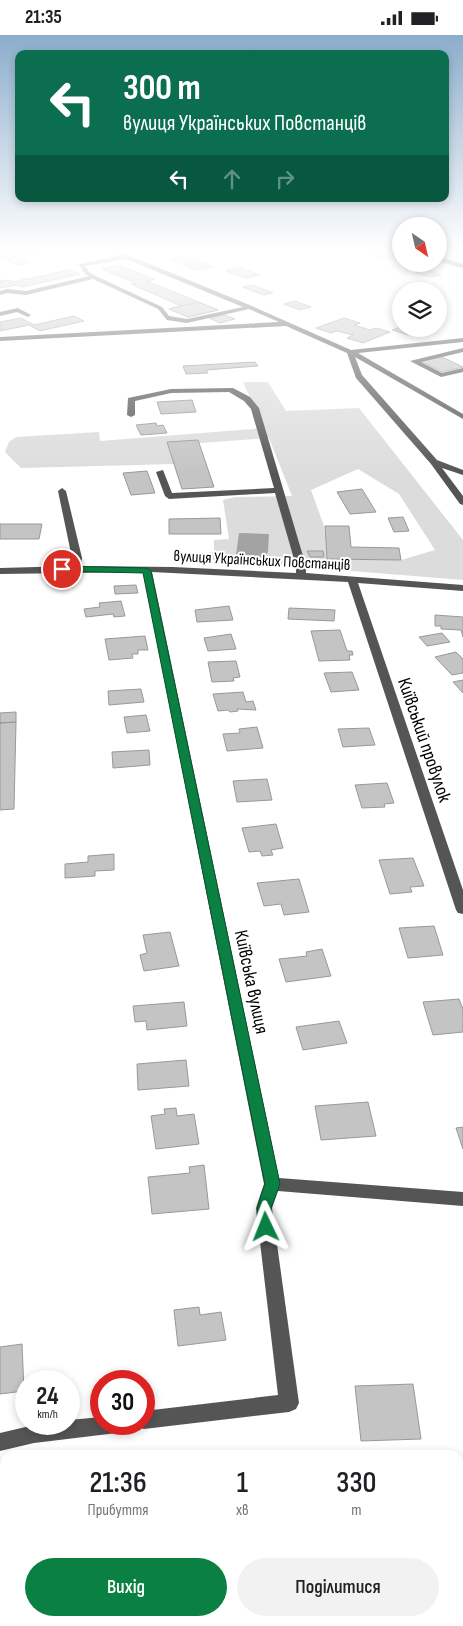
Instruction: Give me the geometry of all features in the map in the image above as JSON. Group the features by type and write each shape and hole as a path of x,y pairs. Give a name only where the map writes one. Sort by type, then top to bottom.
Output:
{"street":[{"path":"175,325 182,331"},
{"path":"0,339 267,325"},
{"path":"289,325 350,352 463,417"},
{"path":"350,352 463,340"},
{"path":"463,350 414,361 441,375 463,370"},
{"path":"350,352 359,375 434,462 463,503"},
{"path":"448,353 463,361"},
{"path":"131,415 131,400 171,391 230,390 247,399 255,408 280,490 301,566 301,577"},
{"path":"455,413 463,406"},
{"path":"434,462 463,473"},
{"path":"160,472 169,496 280,490"},
{"path":"62,491 77,558 76,569"},
{"name":"вулиця Українських Повстанців","path":"0,571 76,569 208,571 463,588"},
{"name":"Київська вулиця","path":"147,571 272,1184 264,1208 290,1403 155,1419"},
{"name":"Київський провулок","path":"352,580 463,910"},
{"path":"272,1184 463,1199"},
{"path":"0,1442 34,1434 90,1427"}],"shaded area":[{"path":"243,382 268,382 286,411 359,408 463,540 463,580 204,559 207,553 214,552 214,540 229,539 223,500 235,497 292,496 269,438 199,443 167,443 174,464 21,468 5,452 9,442 16,437 99,432 100,441 264,428","holes":["358,469 399,494 435,550 401,560 327,559 324,526 311,490"]},
{"path":"239,533 269,534 268,552 265,557 245,559 236,555"}],"building":[{"path":"0,325 28,325 0,331"},
{"path":"29,325 65,325 40,331"},
{"path":"324,325 355,325 370,330 376,328 390,332 363,343 347,338 353,335 337,331 331,333 316,328"},
{"path":"442,357 463,367 442,372 421,361"},
{"path":"255,362 258,366 206,370 208,373 186,374 183,366"},
{"path":"192,400 196,412 161,414 157,402"},
{"path":"156,423 157,426 163,425 167,433 141,435 136,425"},
{"path":"198,440 214,487 182,489 167,442"},
{"path":"147,471 155,493 131,495 123,473"},
{"path":"362,489 376,512 350,514 337,492"},
{"path":"403,517 409,531 394,532 388,518"},
{"path":"220,518 221,534 169,534 169,519"},
{"path":"0,524 42,524 39,539 0,539"},
{"path":"325,526 349,526 351,547 399,548 401,560 327,559"},
{"path":"307,551 323,551 324,557 310,557"},
{"path":"136,585 138,593 115,594 114,586"},
{"path":"121,601 125,616 114,617 113,614 86,617 84,609 100,607 99,603"},
{"path":"229,606 233,620 197,622 195,610"},
{"path":"289,608 335,610 334,621 288,619"},
{"path":"435,615 463,617 463,637 461,630 441,629 441,626 435,626"},
{"path":"340,630 347,651 352,651 353,655 349,655 350,660 319,661 311,631"},
{"path":"442,633 450,642 427,646 419,637"},
{"path":"231,634 236,649 208,651 204,638"},
{"path":"145,636 148,650 138,650 138,654 132,654 133,658 109,660 105,639"},
{"path":"456,652 463,659 463,673 452,675 435,657"},
{"path":"236,661 240,677 233,678 234,681 212,682 208,662"},
{"path":"352,672 359,690 331,692 324,673"},
{"path":"463,680 463,693 453,682"},
{"path":"141,689 144,702 109,705 108,691"},
{"path":"243,692 246,702 253,701 256,710 218,711 213,694"},
{"path":"16,712 16,722 0,723 0,713"},
{"path":"146,715 150,731 127,733 124,717"},
{"path":"16,722 14,809 0,810 0,723"},
{"path":"257,727 263,748 227,751 223,734 240,733 239,729"},
{"path":"369,728 375,745 343,747 338,729"},
{"path":"149,750 150,765 113,768 112,752"},
{"path":"267,779 272,800 237,802 233,781"},
{"path":"387,783 394,803 384,804 385,807 362,808 355,785"},
{"path":"276,824 283,848 271,850 273,855 262,856 260,851 249,852 242,828"},
{"path":"114,854 114,870 95,871 95,876 65,878 65,864 88,862 88,856"},
{"path":"413,858 424,886 410,887 412,892 390,894 379,860"},
{"path":"299,879 309,912 284,915 281,904 264,906 257,883"},
{"path":"434,926 443,955 408,958 399,928"},
{"path":"170,932 179,966 144,971 140,955 147,953 143,935"},
{"path":"322,949 331,976 286,982 279,959 307,956 306,952"},
{"path":"459,999 463,1009 463,1032 433,1035 423,1002"},
{"path":"184,1002 187,1026 147,1030 146,1021 135,1022 133,1006"},
{"path":"339,1021 347,1043 303,1050 296,1027"},
{"path":"186,1060 189,1086 138,1090 137,1064"},
{"path":"368,1102 376,1136 321,1140 315,1106"},
{"path":"176,1108 177,1116 194,1114 199,1144 156,1149 151,1116 165,1114 164,1109"},
{"path":"463,1127 463,1149 456,1128"},
{"path":"204,1165 209,1209 152,1214 148,1177 190,1173 189,1167"},
{"path":"199,1307 200,1315 221,1312 226,1340 178,1346 174,1310"},
{"path":"22,1344 23,1370 15,1370 15,1392 0,1394 0,1347"},
{"path":"413,1384 421,1439 361,1441 355,1386"}],"route":[{"path":"62,569 147,571 272,1184 264,1208 266,1227"}]}
